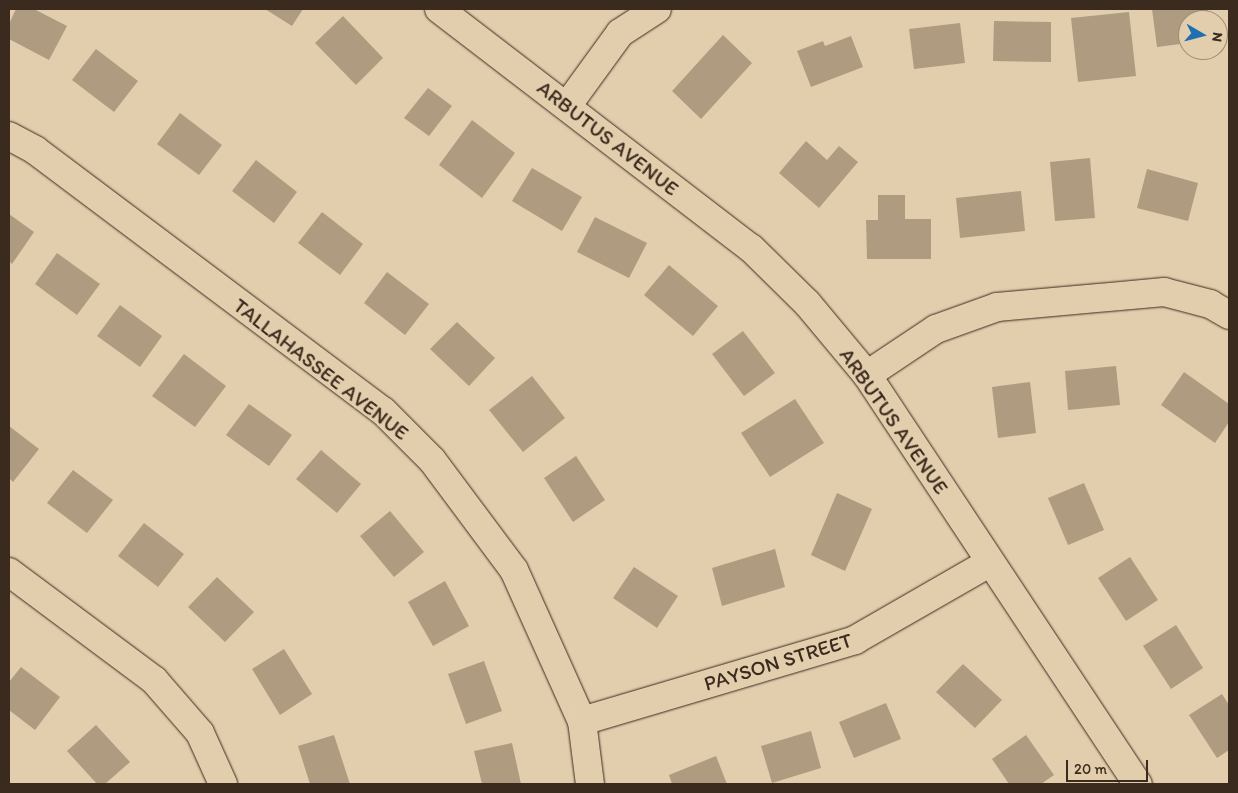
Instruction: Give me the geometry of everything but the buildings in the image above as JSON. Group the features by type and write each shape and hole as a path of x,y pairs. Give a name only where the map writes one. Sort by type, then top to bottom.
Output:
{"street":[{"name":"ARBUTUS AVENUE","path":"440,9 751,248 807,303 868,374 990,563 1138,784"},
{"path":"567,106 620,34 657,9"},
{"name":"TALLAHASSEE AVENUE","path":"9,136 35,150 383,411 432,460 514,570 582,720 590,784"},
{"path":"868,374 936,329 997,307 1164,292 1210,304 1229,315"},
{"name":"PAYSON STREET","path":"582,720 855,640 990,563"},
{"path":"9,572 154,680 200,733 223,784"}]}
